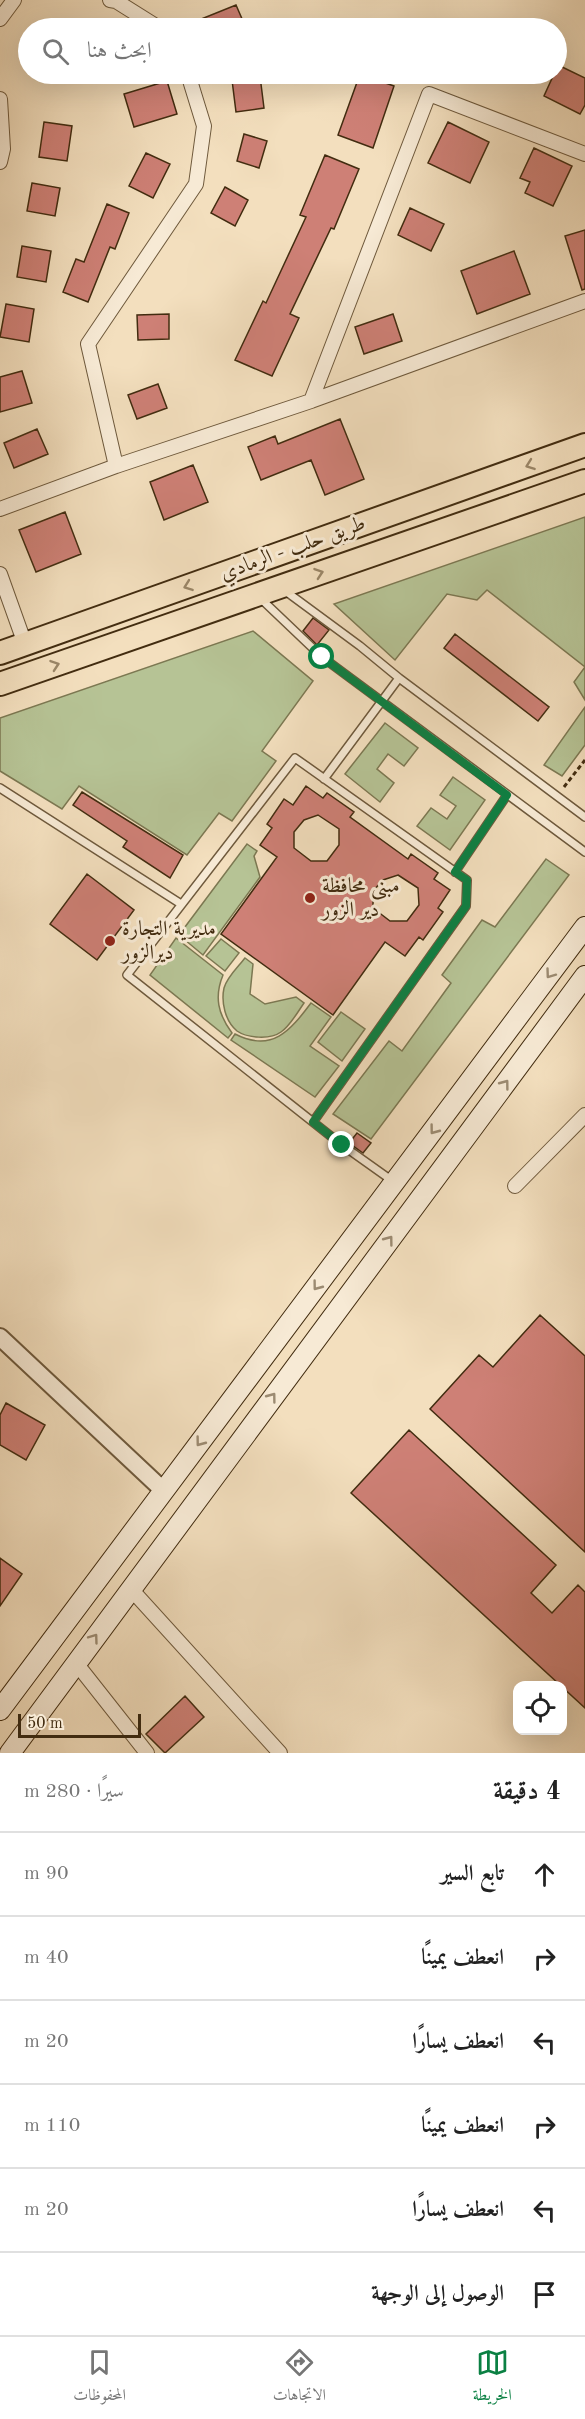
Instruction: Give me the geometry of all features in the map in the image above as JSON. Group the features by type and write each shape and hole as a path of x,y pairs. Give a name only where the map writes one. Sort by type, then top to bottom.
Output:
{"highway":[{"name":"طريق حلب - الرمادي","path":"0,652 585,445"},
{"name":"طريق حلب - الرمادي","path":"0,684 585,481"}],"main road":[{"path":"0,1710 585,927"},
{"path":"10,1753 585,976"},
{"path":"32,1668 58,1687"}],"street":[{"path":"0,19 14,0"},
{"path":"110,0 116,1 143,18"},
{"path":"116,466 88,344 196,183 204,126 191,84"},
{"path":"311,401 429,94 585,154"},
{"path":"0,99 1,153"},
{"path":"0,509 116,466 311,401 585,301"},
{"path":"0,574 25,644"},
{"path":"515,1186 585,1115"},
{"path":"0,1337 164,1491"},
{"path":"130,1588 280,1753"},
{"path":"76,1663 147,1753"}],"lane":[{"path":"280,587 585,817"},
{"path":"256,595 322,657 585,852"},
{"path":"324,779 399,678"},
{"path":"313,1122 466,906 467,880 295,758 127,975 313,1122 395,1182"},
{"path":"0,788 181,904"},
{"path":"455,872 507,795"}],"path":[{"path":"558,796 585,760"}],"green space":[{"path":"585,517 585,667 487,590 477,600 447,594 395,660 334,604"},
{"path":"253,631 313,681 262,751 276,761 232,821 219,813 187,855 79,786 62,809 0,771 0,718"},
{"path":"585,667 585,700 574,682"},
{"path":"585,707 585,745 562,776 544,765"},
{"path":"385,723 418,748 404,766 388,754 377,769 394,783 380,802 345,774"},
{"path":"453,777 485,800 450,850 417,826 431,808 447,819 456,806 440,795"},
{"path":"247,844 257,851 254,856 260,877 203,955 179,935"},
{"path":"546,859 569,875 371,1139 333,1114 389,1041 402,1051 451,983 442,975 482,920 495,927"},
{"path":"176,938 223,975 218,998 223,1019 232,1033 228,1038 150,975"},
{"path":"221,939 239,953 225,971 206,956"},
{"path":"245,958 253,964 250,994 265,1004 296,997 304,1003 287,1026 276,1035 259,1037 241,1033 233,1027 227,1017 223,999 225,984"},
{"path":"311,1003 331,1017 310,1046 339,1066 315,1097 231,1040 235,1034 260,1041 279,1036"},
{"path":"341,1012 365,1029 342,1061 318,1042"}],"building":[{"path":"236,5 242,18 204,18"},
{"path":"567,69 585,78 585,105 580,114 544,96 549,84 567,84"},
{"path":"157,84 168,84 177,114 134,127 124,94"},
{"path":"232,84 261,84 264,108 236,112"},
{"path":"356,84 394,86 373,148 338,135"},
{"path":"44,122 72,126 67,161 39,157"},
{"path":"448,122 489,142 470,183 428,163"},
{"path":"244,134 267,141 259,168 237,161"},
{"path":"534,148 572,166 553,206 525,193 530,182 520,178"},
{"path":"146,153 170,164 153,198 129,186"},
{"path":"325,155 359,169 334,229 331,228 290,314 299,318 272,376 235,360 263,301 266,303 306,217 300,215"},
{"path":"32,183 60,188 55,216 27,211"},
{"path":"225,187 248,200 235,226 211,213"},
{"path":"107,204 129,213 115,249 110,247 88,302 63,292 76,259 84,262"},
{"path":"410,208 444,224 431,251 398,235"},
{"path":"585,230 585,289 582,290 565,236"},
{"path":"22,246 51,251 46,282 17,277"},
{"path":"514,251 530,294 477,314 461,271"},
{"path":"6,304 34,309 29,342 0,337"},
{"path":"169,314 169,339 138,340 137,315"},
{"path":"393,314 402,341 364,354 355,327"},
{"path":"22,371 32,403 0,412 0,377"},
{"path":"158,384 167,408 137,419 128,395"},
{"path":"340,419 364,479 325,495 311,460 261,480 248,447 275,436 278,444"},
{"path":"37,429 48,454 14,468 4,443"},
{"path":"193,465 208,502 164,520 150,482"},
{"path":"65,512 81,554 36,572 19,530"},
{"path":"313,618 329,630 317,645 303,631"},
{"path":"455,634 549,707 538,721 444,648"},
{"name":"مبنى محافظة دير الزور","path":"306,786 323,798 327,793 354,812 350,817 408,859 411,854 438,873 434,879 450,890 438,908 443,912 423,940 419,937 405,956 385,942 333,1015 221,934 277,857 260,845 272,828 267,824 284,799 293,805","holes":["318,815 339,829 339,845 327,861 311,861 294,848 294,832 304,820","398,875 418,888 419,905 407,921 390,921 373,908 373,891 383,880"]},
{"path":"82,792 183,855 170,878 123,847 127,841 73,805"},
{"path":"87,874 134,910 97,960 50,924"},
{"path":"357,1133 371,1143 363,1153 349,1143"},
{"path":"540,1315 585,1356 585,1552 430,1409 479,1355 493,1367"},
{"path":"6,1403 45,1425 26,1460 0,1445 0,1415"},
{"path":"409,1430 556,1565 531,1593 552,1613 578,1585 585,1592 585,1708 567,1691 567,1681 556,1681 351,1493"},
{"path":"0,1558 22,1574 0,1606"},
{"path":"185,1696 204,1717 165,1753 146,1734"}],"place":[{"name":"مبنى محافظة دير الزور","path":"310,898"},
{"name":"مديرية التجارة ديرالزور","path":"110,941"}],"route":[{"path":"322,657 507,795 455,872 467,880 466,906 313,1122 342,1145"}]}
